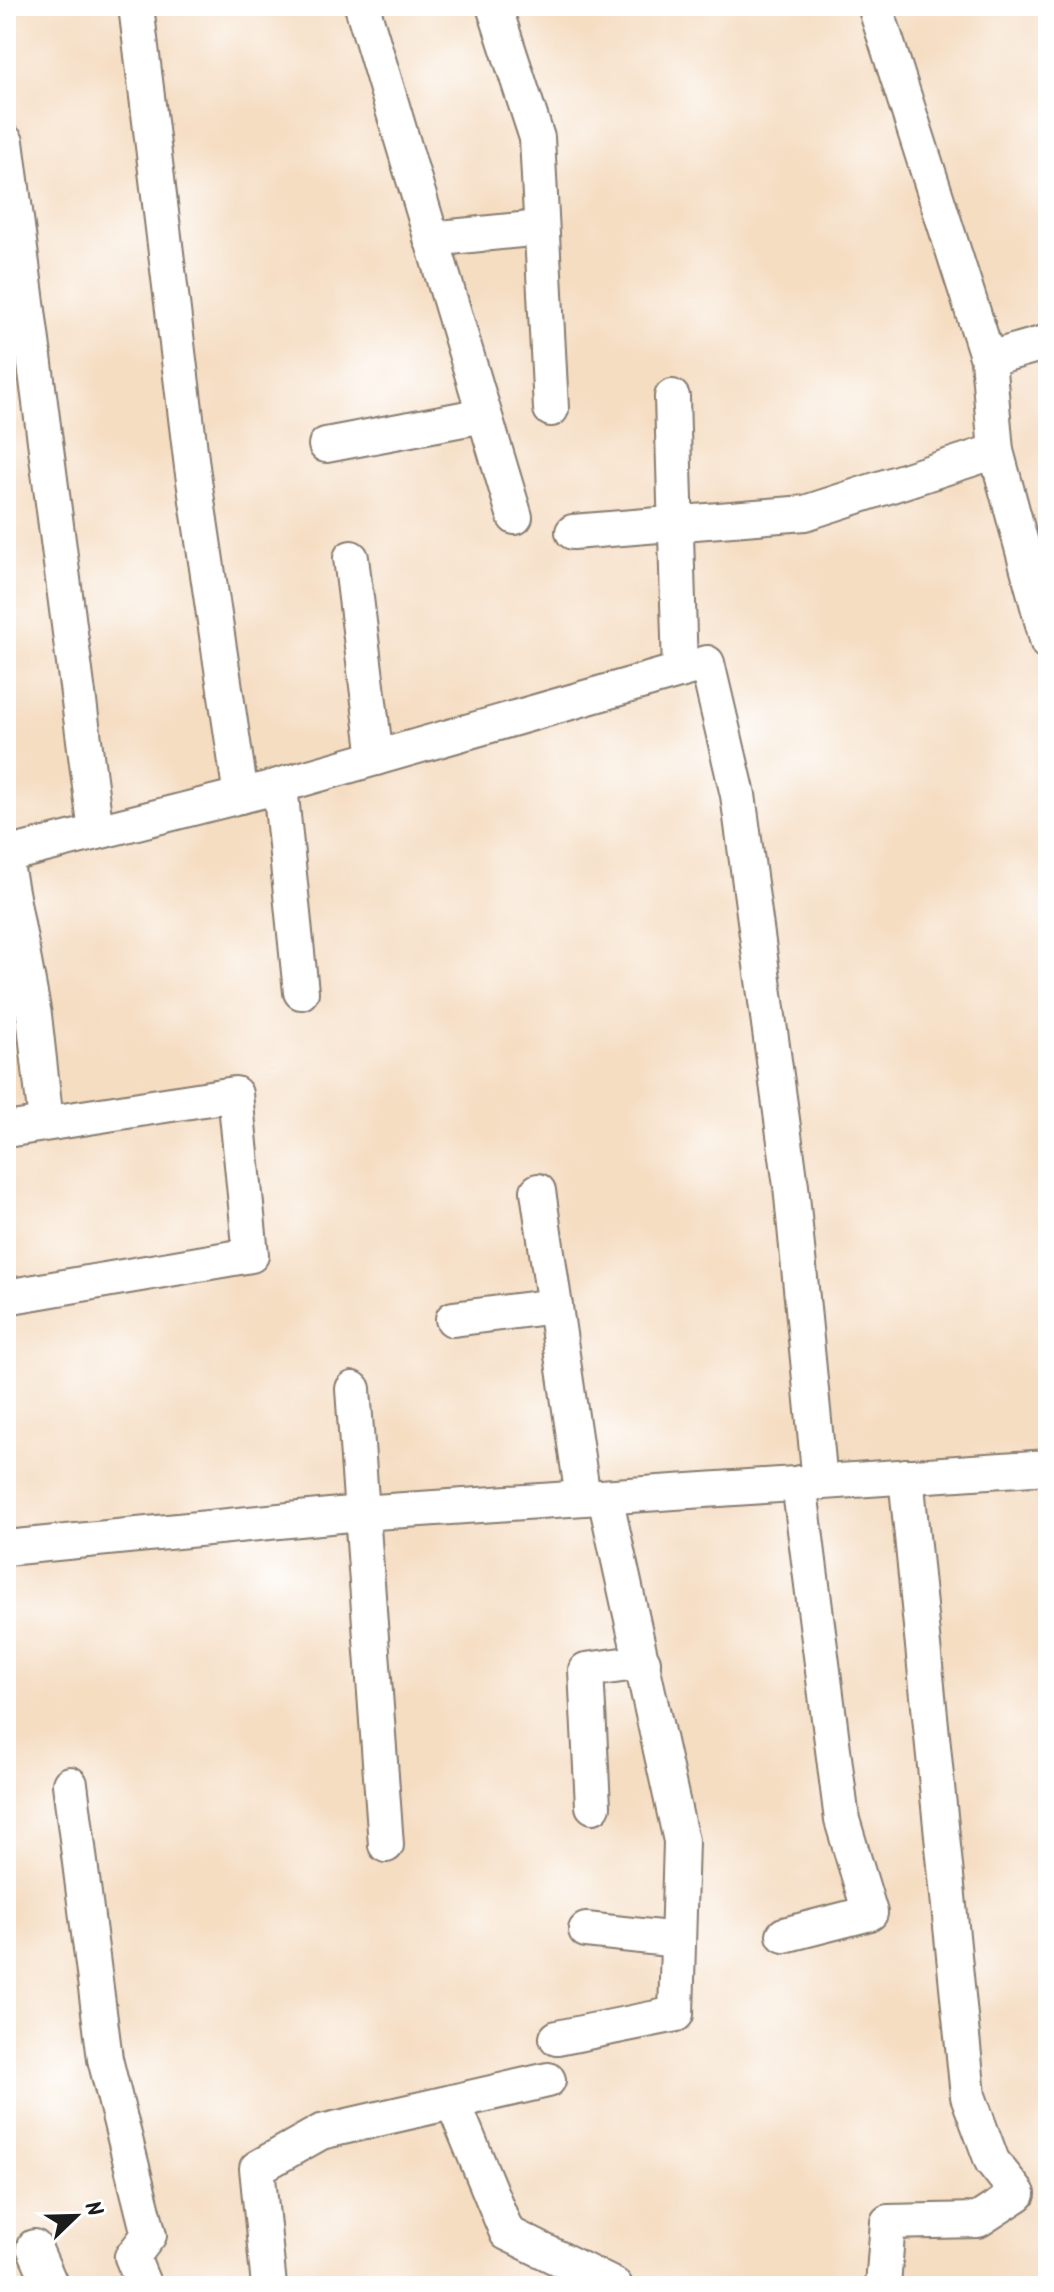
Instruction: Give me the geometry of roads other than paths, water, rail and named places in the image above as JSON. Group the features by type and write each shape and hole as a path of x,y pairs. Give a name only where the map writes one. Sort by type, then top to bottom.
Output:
{"lane":[{"path":"136,6 192,467 241,796"},
{"path":"362,6 515,517"},
{"path":"494,6 537,138 551,409"},
{"path":"875,6 988,359 996,451 1048,643"},
{"path":"6,142 96,832"},
{"path":"431,239 541,228"},
{"path":"988,359 1048,342"},
{"path":"672,397 680,671"},
{"path":"326,445 484,415"},
{"path":"573,532 676,526 805,513 996,451"},
{"path":"351,558 376,758"},
{"path":"6,855 280,786 707,663 738,795 791,1186 809,1483 842,1820 870,1913 784,1935"},
{"path":"280,786 301,992"},
{"path":"6,865 34,1015 46,1123"},
{"path":"6,1130 235,1094 251,1255 6,1297"},
{"path":"538,1191 555,1306 594,1497 643,1662 681,1841 676,2014 557,2038"},
{"path":"453,1319 555,1306"},
{"path":"353,1389 386,1845"},
{"path":"6,1548 360,1513 1048,1467"},
{"path":"883,2286 888,2222 978,2220 1018,2194 992,2161 968,2096 906,1476"},
{"path":"593,1806 586,1670 643,1662"},
{"path":"70,1784 105,2059 149,2235 132,2257 144,2286"},
{"path":"586,1930 678,1940"},
{"path":"269,2286 257,2168 321,2132 548,2080"},
{"path":"453,2102 507,2233 615,2286"},
{"path":"34,2247 51,2286"}]}
